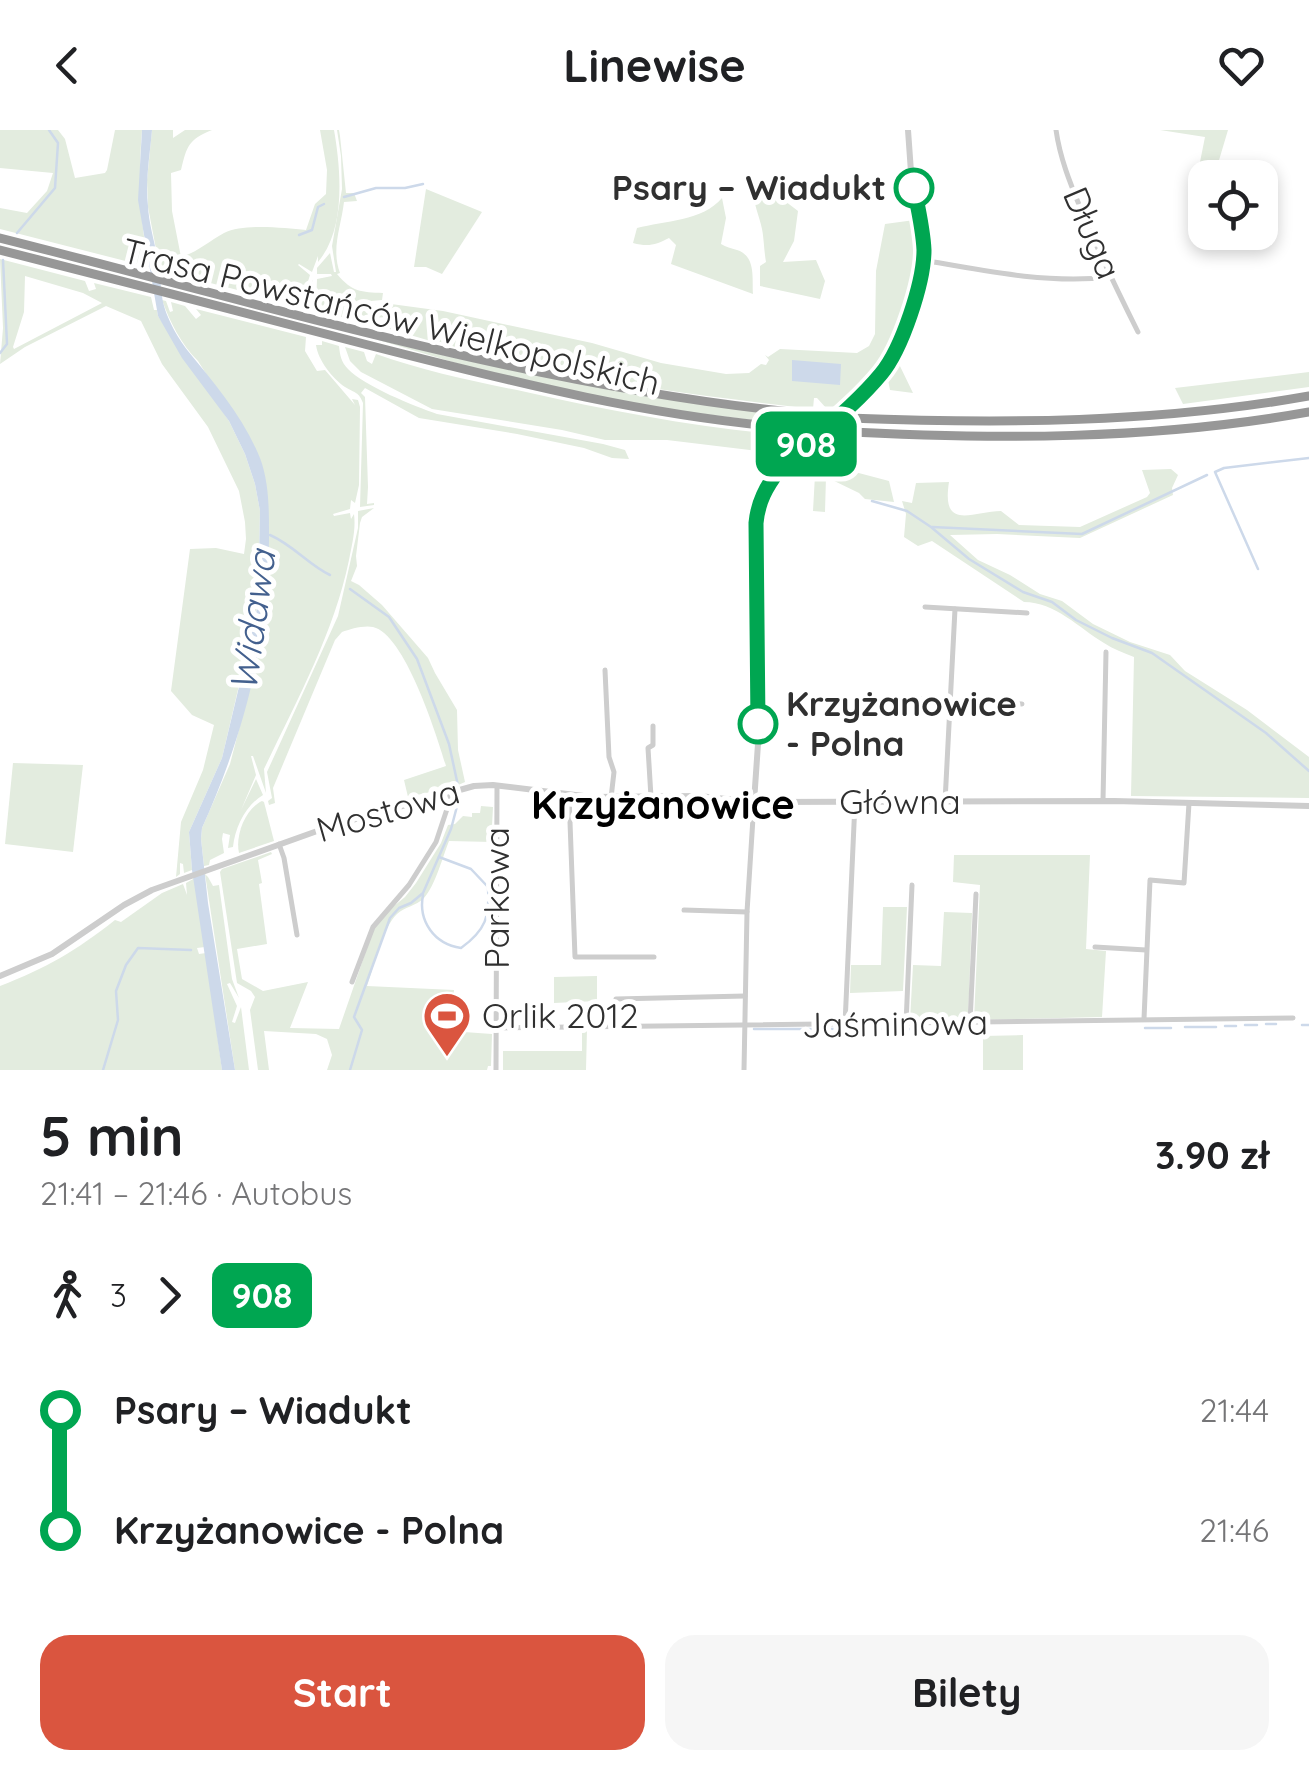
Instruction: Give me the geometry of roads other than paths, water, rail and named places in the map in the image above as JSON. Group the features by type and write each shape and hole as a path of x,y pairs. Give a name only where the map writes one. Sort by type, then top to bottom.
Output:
{"highway":[{"name":"Trasa Powstańców Wielkopolskich","path":"0,238 493,362 753,409 848,418 987,422 1222,408 1309,396"},
{"name":"Trasa Powstańców Wielkopolskich","path":"0,250 489,376 726,421 936,436 1066,436 1223,424 1309,412"}],"street":[{"path":"744,1070 747,912 758,744 759,502 779,470 888,366 908,322 923,260 908,130"},
{"name":"Długa","path":"1056,130 1072,188 1138,332"},
{"path":"923,260 1035,277 1110,277"},
{"path":"925,608 1028,613"},
{"path":"946,802 955,609"},
{"path":"1103,801 1106,652"},
{"path":"605,670 609,757 614,772 611,798"},
{"path":"897,698 1022,704"},
{"path":"651,797 648,748 653,745 653,726"},
{"name":"Główna","path":"497,786 611,798 699,796 754,802 1103,801 1309,806"},
{"name":"Mostowa","path":"0,976 52,954 124,905 187,876 383,810 467,788 497,786"},
{"name":"Parkowa","path":"496,1070 497,786"},
{"path":"352,982 373,927 408,885 436,842 453,792"},
{"path":"570,795 575,957 654,957"},
{"path":"845,1025 855,802"},
{"path":"1144,1020 1150,880 1184,883 1189,803"},
{"name":"Mostowa","path":"280,844 297,936"},
{"path":"906,1024 912,886"},
{"path":"970,1023 976,894"},
{"path":"684,910 747,912"},
{"path":"1095,946 1146,950"},
{"path":"616,999 745,996"},
{"name":"Jaśminowa","path":"496,1028 1293,1018"}],"water":[{"path":"142,130 152,130 147,197 165,310 184,345 246,429 260,458 268,495 265,609 252,684 201,839 235,1070 222,1070 189,832 222,758 253,628 258,604 260,511 245,454 229,421 182,358 158,316 138,200"},
{"path":"792,360 841,364 840,385 792,381"}],"waterway":[{"path":"17,233 55,188 58,143 49,130"},
{"path":"344,197 376,188 423,184"},
{"path":"299,235 312,230 318,207 324,204"},
{"path":"0,353 7,344 3,260"},
{"path":"1258,569 1215,472 1309,458"},
{"path":"932,527 1082,534 1207,475"},
{"path":"872,501 907,511 969,559 1023,592 1052,602 1076,620 1112,638 1152,653 1266,733 1309,771"},
{"name":"Widawa","path":"270,535 330,575"},
{"path":"350,589 389,617 417,659 449,744 460,795 451,829 423,893 390,918 354,1017 362,1030 350,1070"},
{"path":"423,895 423,914 430,930 451,946 461,948 485,922 488,887 471,869 439,857"},
{"path":"103,1070 118,1020 116,991 138,948 191,950"},
{"path":"1266,1024 1276,1024"},
{"path":"1245,1025 1257,1025"},
{"path":"1302,1025 1309,1025"},
{"path":"1225,1026 1236,1026"},
{"path":"1185,1027 1216,1027"},
{"path":"1145,1028 1171,1028"},
{"path":"754,1029 911,1029"}],"place":[{"name":"Psary – Wiadukt","path":"914,188"},
{"name":"Krzyżanowice - Polna","path":"758,724"},
{"name":"Orlik 2012","path":"447,1058"}],"district":[{"name":"Krzyżanowice","path":"663,805"}]}
